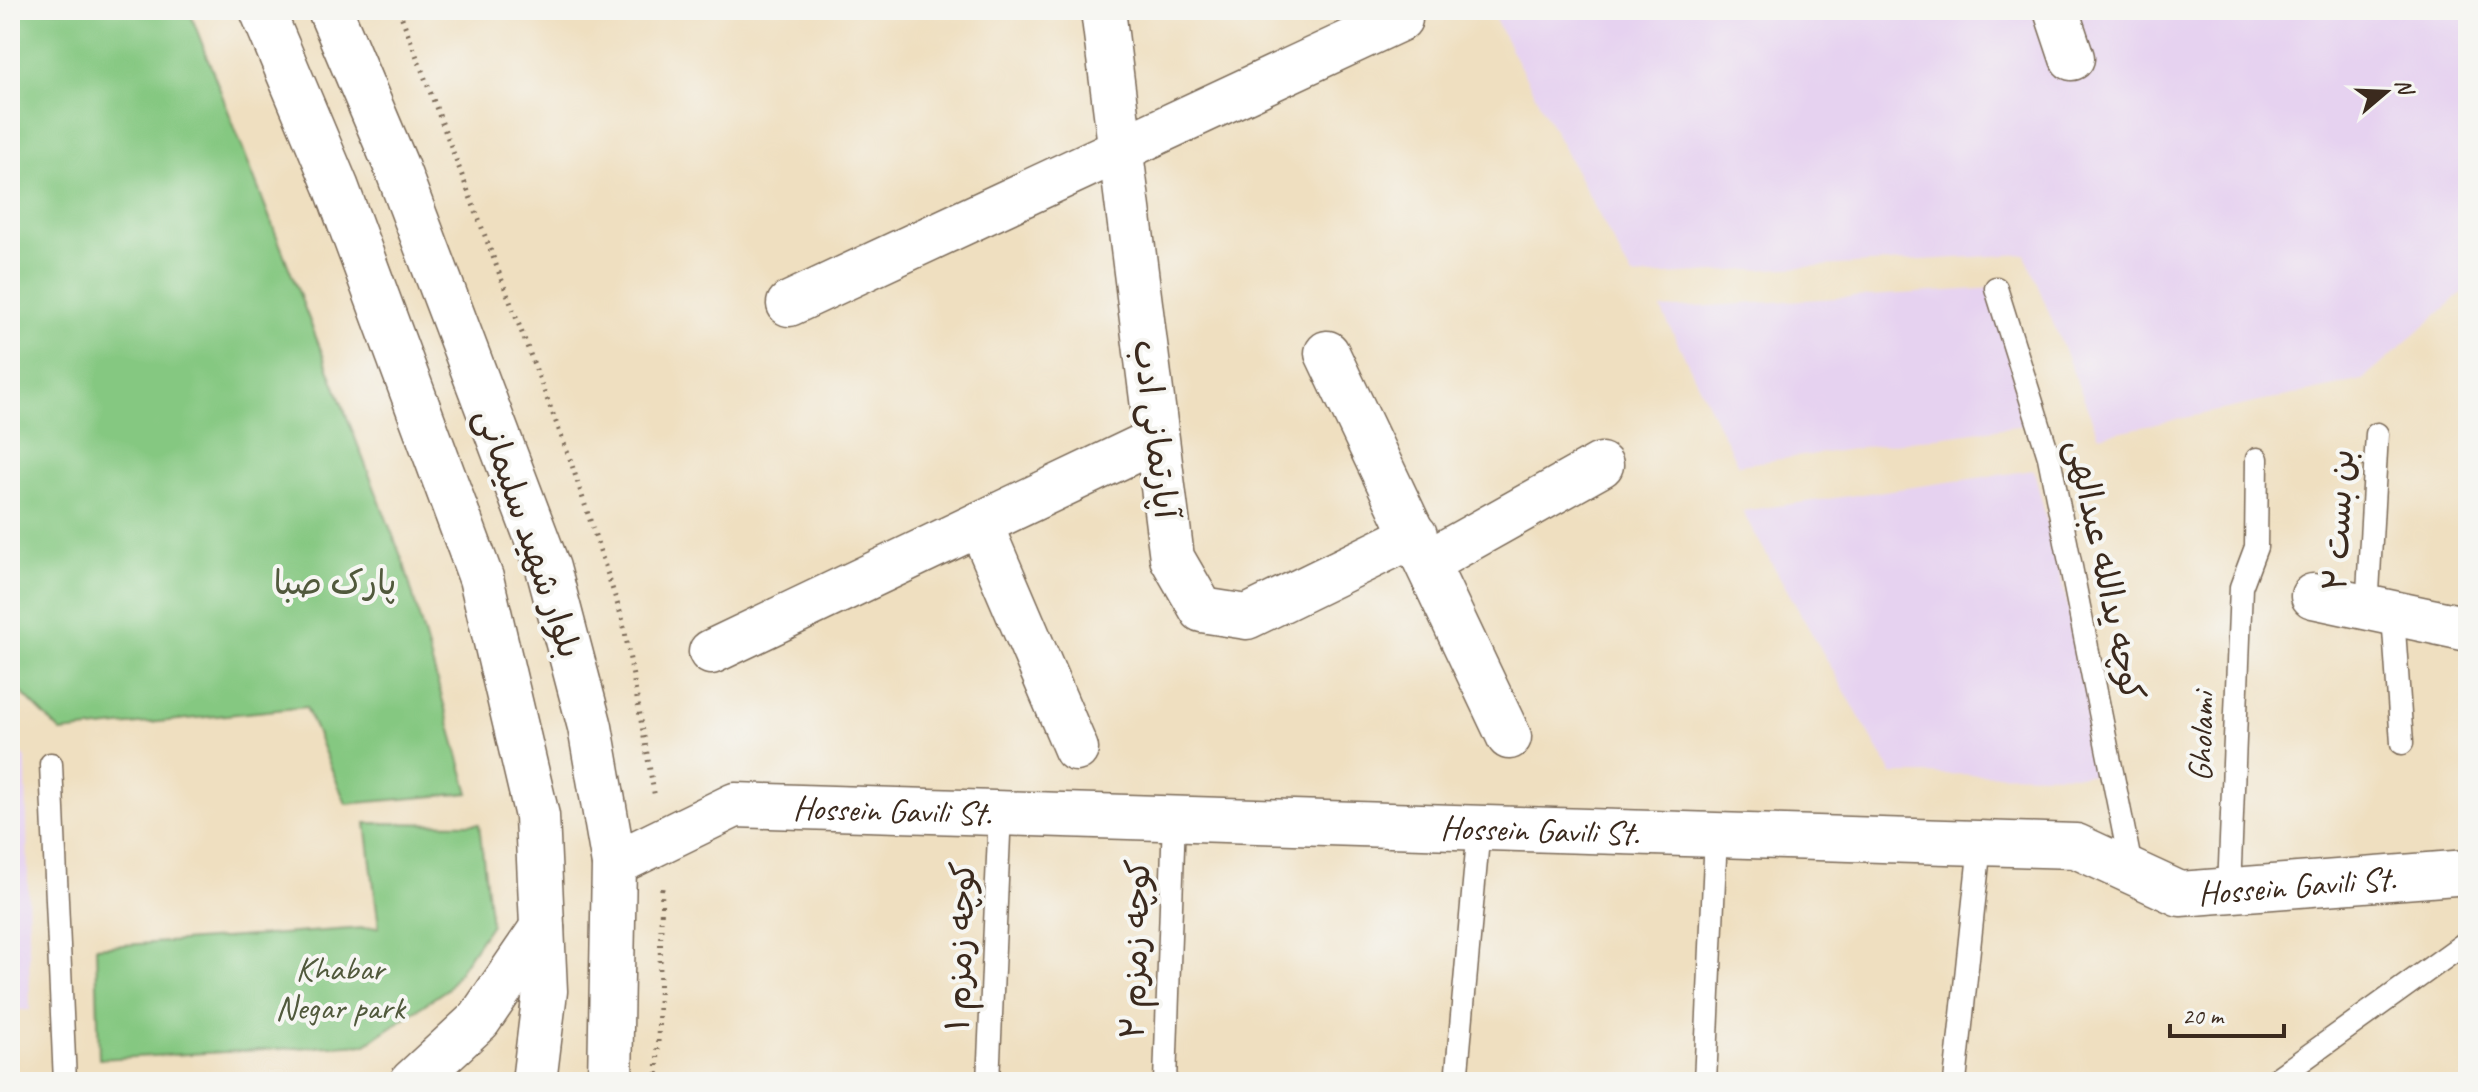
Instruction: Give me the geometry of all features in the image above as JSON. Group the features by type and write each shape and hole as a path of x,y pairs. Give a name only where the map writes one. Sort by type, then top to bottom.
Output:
{"street":[{"name":"بلوار شهید سلیمانی","path":"262,10 336,186 481,578 537,816 545,991 534,1082"},
{"name":"بلوار شهید سلیمانی","path":"330,10 396,166 548,568 590,727 614,864 610,1082"},
{"name":"آپارتمانی ادب","path":"1103,10 1172,558 1202,610 1247,617 1422,548"},
{"path":"2056,10 2072,58"},
{"path":"789,304 1400,19"},
{"path":"1327,353 1509,737"},
{"path":"711,652 1156,440"},
{"path":"1422,548 1601,465"},
{"path":"980,524 1076,749"},
{"path":"2313,596 2468,629"},
{"name":"Hossein Gavili St.","path":"614,864 735,805 2076,846 2180,894 2468,872"},
{"path":"412,1082 479,1020 542,928"}],"lane":[{"name":"کوچه یدالله عبدالهی","path":"1996,288 2049,457 2132,872"},
{"name":"بن بست ۲","path":"2377,434 2380,612 2402,743"},
{"name":"Gholami","path":"2229,890 2241,587 2256,547 2257,459"},
{"path":"51,764 65,1082"},
{"name":"کوچه زمزم ۱","path":"988,1082 1000,813"},
{"name":"کوچه زمزم ۲","path":"1165,1082 1174,818"},
{"path":"1456,1082 1479,828"},
{"path":"1705,1082 1716,835"},
{"path":"1955,1082 1980,844"},
{"path":"2272,1082 2468,941"}],"shaded area":[{"path":"1490,10 2468,10 2468,288 2363,380 2099,436 2025,254 1632,277"},
{"path":"1996,288 2031,424 1738,465 1661,309"},
{"path":"2034,470 2110,775 1892,774 1742,511"},
{"path":"10,742 26,758 30,1010 10,1010"}],"green space":[{"name":"پارک صبا","path":"10,10 189,10 404,564 469,793 346,804 306,707 61,732 10,681"},
{"name":"Khabar Negar park","path":"366,823 479,824 491,924 447,989 366,1044 99,1059 96,947 379,927"}]}
